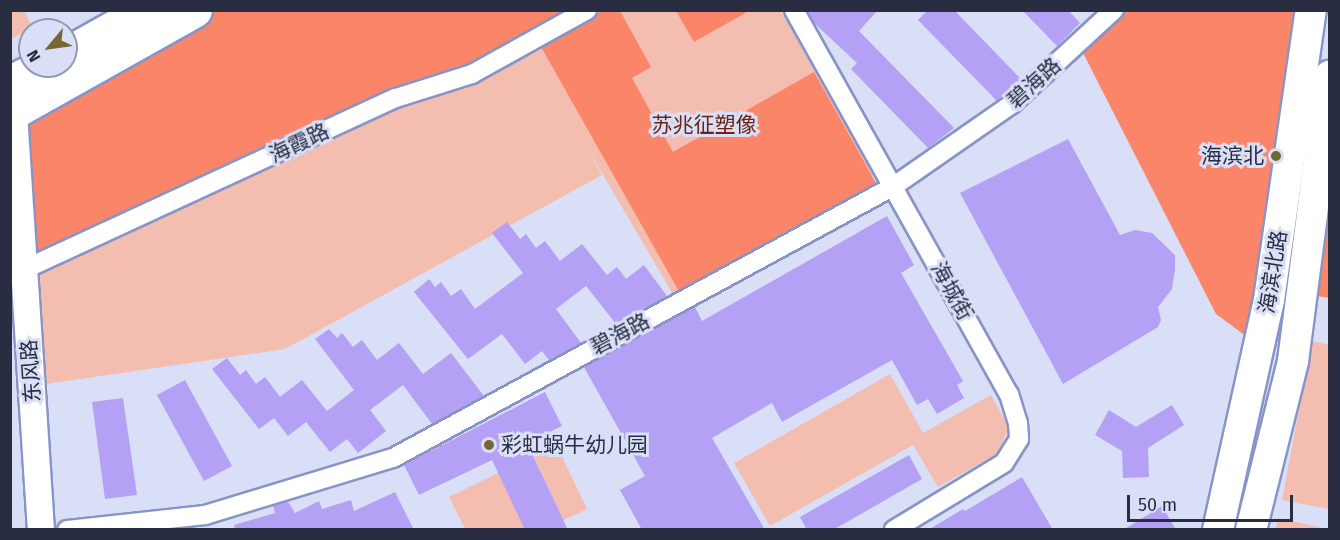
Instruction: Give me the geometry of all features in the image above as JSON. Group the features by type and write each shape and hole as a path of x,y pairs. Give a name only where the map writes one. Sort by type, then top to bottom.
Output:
{"highway":[{"path":"78,47 144,10"},
{"path":"11,103 195,10"},
{"path":"11,103 32,78"}],"main road":[{"name":"海滨北路","path":"1218,530 1269,300 1311,10"},
{"name":"海滨北路","path":"1251,530 1293,361 1329,75"}],"street":[{"name":"海霞路","path":"17,274 396,98 472,74 587,10"},
{"name":"海城街","path":"794,10 1016,408 1018,439 1013,453 992,472 894,530"},
{"name":"碧海路","path":"67,530 205,515 393,458 894,186 1012,104 1114,10"},
{"name":"东风路","path":"11,103 17,274 41,530"}],"green space":[{"path":"11,10 24,11 28,18 18,18 18,36 11,39"},
{"path":"591,11 781,11 873,175 677,301 585,144 602,175 285,349 33,386 25,271"},
{"path":"1312,341 1329,345 1329,509 1282,500"},
{"path":"890,374 923,433 991,395 1009,427 998,453 938,487 913,445 770,526 734,463"},
{"path":"557,446 587,509 545,529 465,529 449,497 498,473 552,496 534,457"},
{"path":"1278,518 1327,529 1276,529"}],"shaded area":[{"path":"192,11 583,11 471,71 26,268 15,113"},
{"name":"苏兆征塑像","path":"602,11 620,11 651,67 632,78 673,152 814,72 877,185 681,295 540,45"},
{"path":"676,11 749,11 694,42"},
{"path":"1117,11 1309,11 1258,345 1216,314 1079,45"},
{"path":"1329,182 1329,298 1312,295"}],"building":[{"path":"807,10 878,10 859,31 954,128 928,148 851,69 857,63 814,23"},
{"path":"928,10 954,10 1021,79 997,101 918,20"},
{"path":"1022,10 1068,10 1080,23 1057,46"},
{"path":"1068,139 1120,235 1135,230 1152,233 1175,255 1175,270 1172,289 1158,307 1161,320 1158,327 1063,384 960,193"},
{"path":"887,216 914,265 901,273 963,381 957,385 964,398 937,414 928,399 917,405 892,360 782,422 772,403 712,438 765,530 642,530 620,490 645,476 584,367 695,307 702,321"},
{"path":"507,222 520,239 526,234 536,248 545,241 560,261 582,244 607,275 617,267 626,279 644,265 667,296 616,324 586,286 556,309 581,343 549,360 542,351 525,364 502,334 468,359 414,292 429,279 435,287 441,282 451,296 461,289 475,309 523,273 492,233"},
{"path":"329,329 337,338 342,333 353,347 362,340 377,360 399,343 423,374 451,353 484,396 432,424 403,385 370,410 386,431 358,453 347,439 330,452 306,422 288,436 274,418 259,429 212,369 227,358 240,375 246,370 256,384 265,377 280,397 302,380 327,411 354,390 315,339"},
{"path":"185,380 232,466 204,481 157,395"},
{"path":"545,392 562,426 527,443 568,530 525,530 492,460 419,495 404,465"},
{"path":"123,398 137,495 105,499 92,402"},
{"path":"1172,405 1184,425 1148,448 1149,477 1123,478 1122,451 1095,435 1109,410 1136,427"},
{"path":"909,455 922,479 833,530 807,530 800,517"},
{"path":"1022,477 1053,530 928,530 963,509 965,511"},
{"path":"395,492 414,530 235,530 234,525 275,513 273,506 288,502 295,513 319,501 322,509 351,500 354,511"},
{"path":"1162,506 1176,530 1123,530"}],"place":[{"name":"海滨北","path":"1276,156"},
{"name":"彩虹蜗牛幼儿园","path":"489,445"}]}
